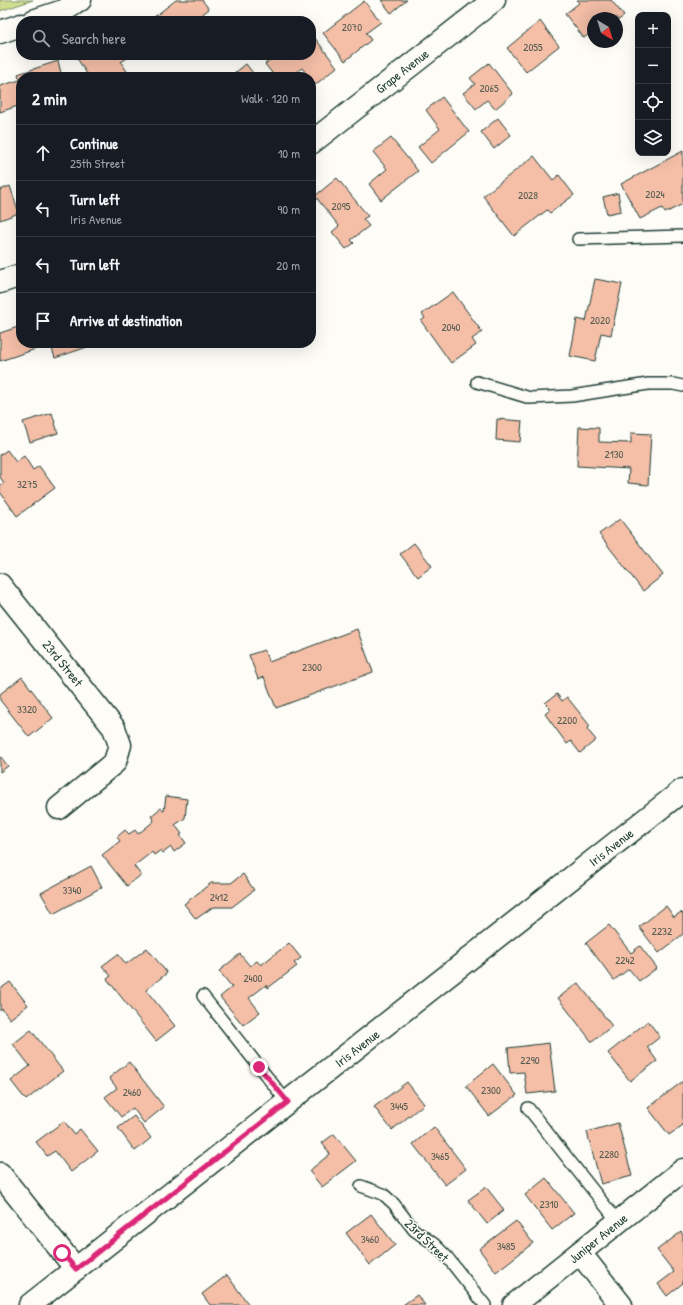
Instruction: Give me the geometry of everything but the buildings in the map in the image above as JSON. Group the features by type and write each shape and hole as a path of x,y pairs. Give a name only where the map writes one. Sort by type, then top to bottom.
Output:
{"street":[{"path":"48,16 63,11 80,0"},
{"name":"Grape Avenue","path":"316,139 494,0"},
{"path":"0,32 16,27"},
{"path":"0,282 16,277"},
{"name":"23rd Street","path":"0,584 114,728 120,745 115,762 59,808"},
{"name":"Iris Avenue","path":"30,1305 683,790"},
{"name":"Juniper Avenue","path":"514,1305 683,1170"},
{"path":"0,1174 76,1269"},
{"path":"580,1253 621,1305"}],"lane":[{"path":"578,239 683,236"},
{"path":"477,382 530,398 572,396 648,384 673,384 683,386"},
{"path":"203,996 288,1102"},
{"path":"528,1108 618,1222"},
{"name":"23rd Street","path":"361,1186 383,1194 394,1204 414,1230 434,1244 447,1257 485,1305"}],"green space":[{"path":"0,0 33,0 0,11"}],"route":[{"path":"62,1253 76,1269 288,1102 259,1067"}]}
